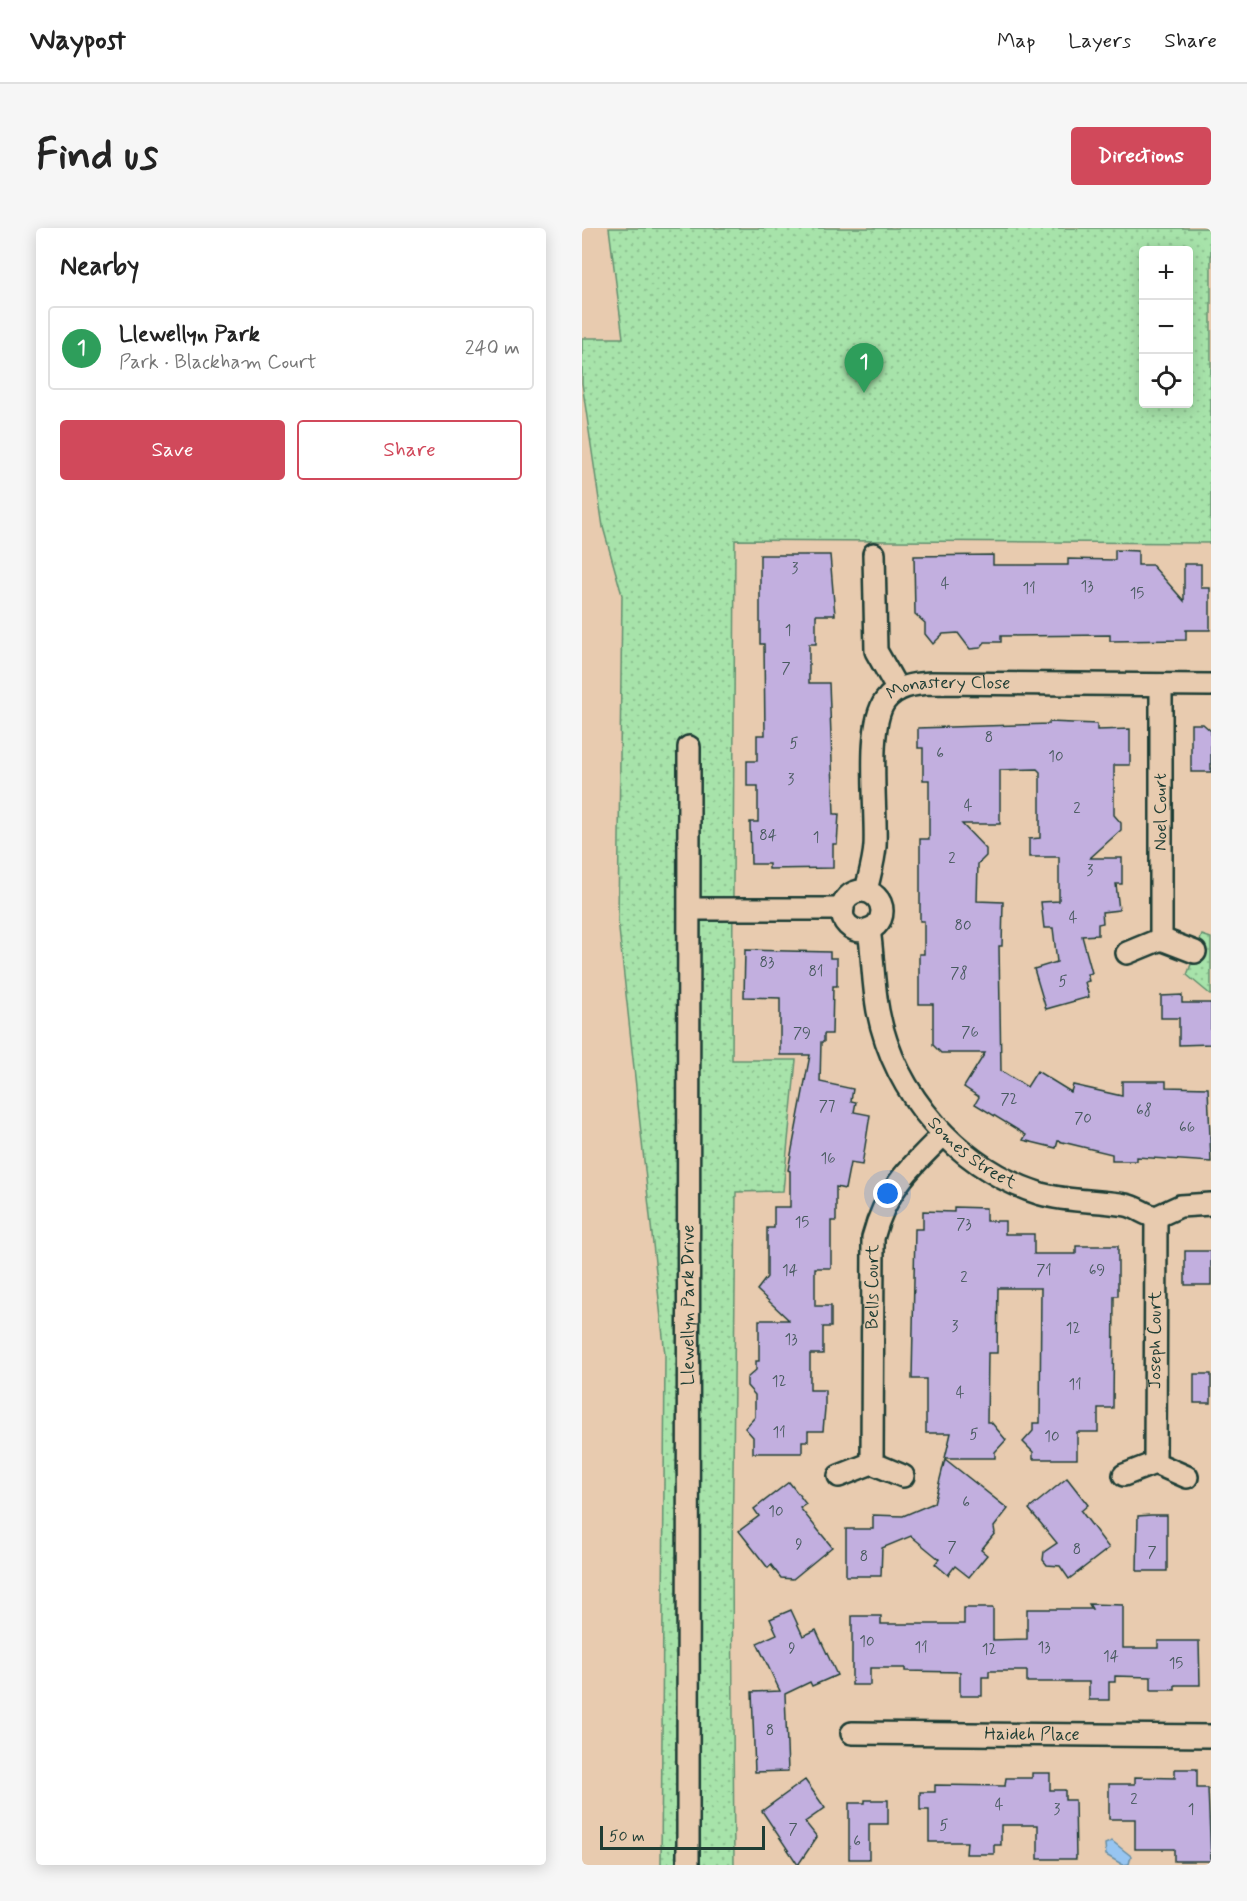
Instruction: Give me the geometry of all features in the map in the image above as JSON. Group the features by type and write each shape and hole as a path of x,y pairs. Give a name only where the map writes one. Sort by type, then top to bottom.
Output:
{"street":[{"path":"874,554 876,651 898,690"},
{"name":"Monastery Close","path":"866,891 875,845 875,729 884,701 898,690 917,684 930,683 1211,685"},
{"name":"Noel Court","path":"1161,685 1161,939"},
{"name":"Llewellyn Park Drive","path":"688,1865 689,747"},
{"path":"866,891 877,898 882,909 879,921 869,929 863,930 850,926 843,909 851,895 866,891"},
{"path":"690,909 843,909"},
{"name":"Somes Street","path":"869,929 878,1010 884,1034 910,1091 943,1136 995,1173 1038,1193 1075,1202 1126,1205 1156,1217"},
{"path":"1127,953 1161,939 1195,952"},
{"name":"Bells Court","path":"872,1463 873,1238 881,1208 892,1189 943,1136"},
{"path":"1156,1217 1180,1206 1211,1204"},
{"name":"Joseph Court","path":"1155,1463 1156,1217"},
{"path":"839,1476 872,1463 903,1476"},
{"path":"1124,1475 1155,1463 1187,1477"},
{"name":"Haideh Place","path":"852,1733 1211,1736"}],"green space":[{"path":"609,228 1211,228 1211,543 735,540 732,1060 796,1060 783,1191 736,1192 732,1568 734,1865 661,1865 665,1355 618,920 622,595 603,527 582,383 582,338 623,338"},
{"path":"1202,935 1211,938 1211,995 1187,975"}],"water":[{"path":"1112,1841 1131,1856 1129,1864 1123,1865 1106,1855 1105,1844"}],"building":[{"path":"1115,550 1138,551 1138,565 1152,565 1184,601 1184,564 1201,564 1201,588 1210,588 1210,630 1186,630 1186,640 1110,641 1110,635 1001,636 1001,642 985,642 980,648 970,649 958,633 943,634 933,644 925,634 925,623 915,614 914,556 993,555 993,565 1068,565 1068,559 1115,560"},
{"path":"760,555 830,555 835,615 816,615 816,644 809,644 809,683 829,683 834,814 839,814 837,844 833,844 833,868 769,869 769,864 751,864 750,822 758,822 758,786 747,786 747,761 757,761 757,735 765,735 764,644 760,644"},
{"path":"1049,722 1097,724 1097,730 1130,729 1130,765 1114,765 1114,815 1121,823 1121,830 1090,858 1122,858 1122,884 1116,884 1119,910 1102,912 1103,923 1098,924 1098,935 1082,936 1092,973 1087,974 1089,981 1085,982 1089,997 1046,1009 1034,969 1057,962 1053,928 1044,928 1041,902 1059,901 1059,857 1029,857 1029,839 1040,838 1040,772 1037,769 1000,770 1000,824 962,824 986,849 986,856 978,864 977,901 1003,902 1002,946 999,946 1001,1071 1027,1087 1037,1071 1071,1092 1073,1085 1122,1096 1122,1081 1166,1081 1166,1087 1208,1088 1211,1162 1137,1157 1137,1161 1112,1161 1112,1154 1058,1141 1056,1148 1023,1140 1026,1135 975,1104 979,1097 964,1087 985,1053 941,1053 933,1045 933,1004 919,1004 919,954 924,954 924,921 920,921 920,839 929,839 929,780 923,780 923,748 918,748 918,728 1049,724"},
{"path":"1191,724 1203,724 1211,731 1211,772 1191,772"},
{"path":"745,950 830,952 830,958 837,958 837,986 833,986 832,1034 824,1034 824,1042 821,1042 820,1082 853,1089 851,1101 856,1102 854,1112 870,1115 862,1165 850,1163 845,1189 836,1187 836,1221 831,1221 831,1268 815,1268 815,1306 831,1306 831,1327 823,1327 823,1354 810,1354 810,1390 825,1390 823,1431 808,1431 808,1441 802,1441 802,1453 753,1453 753,1437 745,1428 755,1417 755,1395 747,1386 747,1378 756,1370 756,1361 759,1361 759,1320 789,1320 757,1290 767,1277 767,1228 774,1228 774,1207 790,1207 790,1171 788,1170 810,1055 780,1055 780,998 744,997"},
{"path":"1182,995 1182,1003 1211,1003 1211,1044 1179,1045 1179,1018 1161,1018 1161,996"},
{"path":"954,1207 986,1208 986,1221 1005,1221 1005,1234 1034,1234 1034,1254 1076,1254 1076,1246 1118,1246 1118,1296 1114,1296 1113,1408 1098,1408 1098,1432 1077,1432 1077,1459 1033,1459 1033,1452 1023,1442 1033,1431 1033,1423 1040,1423 1041,1288 998,1288 997,1353 988,1353 987,1422 991,1422 1006,1440 995,1452 995,1458 945,1458 951,1433 926,1433 926,1379 912,1379 915,1229 923,1229 923,1211 954,1212"},
{"path":"1185,1251 1211,1251 1211,1285 1185,1285"},
{"path":"1194,1374 1211,1374 1211,1403 1194,1403"},
{"path":"945,1459 1008,1509 994,1527 995,1533 981,1550 987,1555 969,1577 955,1566 948,1575 935,1564 939,1559 911,1536 882,1548 881,1576 846,1576 846,1529 873,1529 873,1515 903,1516 934,1503"},
{"path":"1067,1478 1088,1505 1081,1511 1109,1548 1069,1579 1060,1566 1047,1565 1043,1560 1044,1552 1057,1543 1029,1509"},
{"path":"789,1482 806,1504 800,1508 832,1547 793,1579 781,1578 771,1565 768,1568 739,1531 759,1516 754,1509"},
{"path":"1167,1515 1167,1571 1137,1571 1138,1516"},
{"path":"1089,1604 1123,1605 1123,1648 1158,1648 1158,1641 1199,1641 1200,1685 1175,1685 1175,1690 1151,1690 1151,1677 1115,1676 1115,1682 1109,1682 1109,1700 1089,1700 1089,1682 1027,1682 1027,1671 989,1671 989,1677 982,1677 982,1696 960,1696 960,1672 870,1668 870,1685 852,1685 852,1616 881,1616 881,1624 964,1624 964,1608 993,1608 993,1640 1027,1639 1027,1609 1092,1609"},
{"path":"791,1610 803,1636 816,1630 837,1675 812,1686 810,1682 785,1694 788,1771 755,1772 752,1692 780,1691 757,1643 777,1634 770,1619"},
{"path":"1175,1769 1197,1769 1197,1788 1208,1788 1211,1861 1174,1861 1174,1849 1135,1849 1135,1819 1109,1819 1109,1784 1135,1784 1135,1777 1175,1778"},
{"path":"1032,1773 1050,1773 1050,1790 1065,1790 1065,1800 1075,1800 1076,1859 1038,1859 1038,1825 1001,1825 1001,1845 994,1845 994,1854 966,1854 967,1842 929,1842 929,1810 920,1810 920,1792 935,1792 935,1785 1005,1786 1006,1778 1032,1778"},
{"path":"805,1780 825,1808 805,1822 817,1837 798,1865 762,1811"},
{"path":"865,1800 888,1800 888,1824 869,1824 869,1859 849,1859 849,1803 865,1803"}],"place":[{"name":"Llewellyn Park","path":"864,393"}]}
